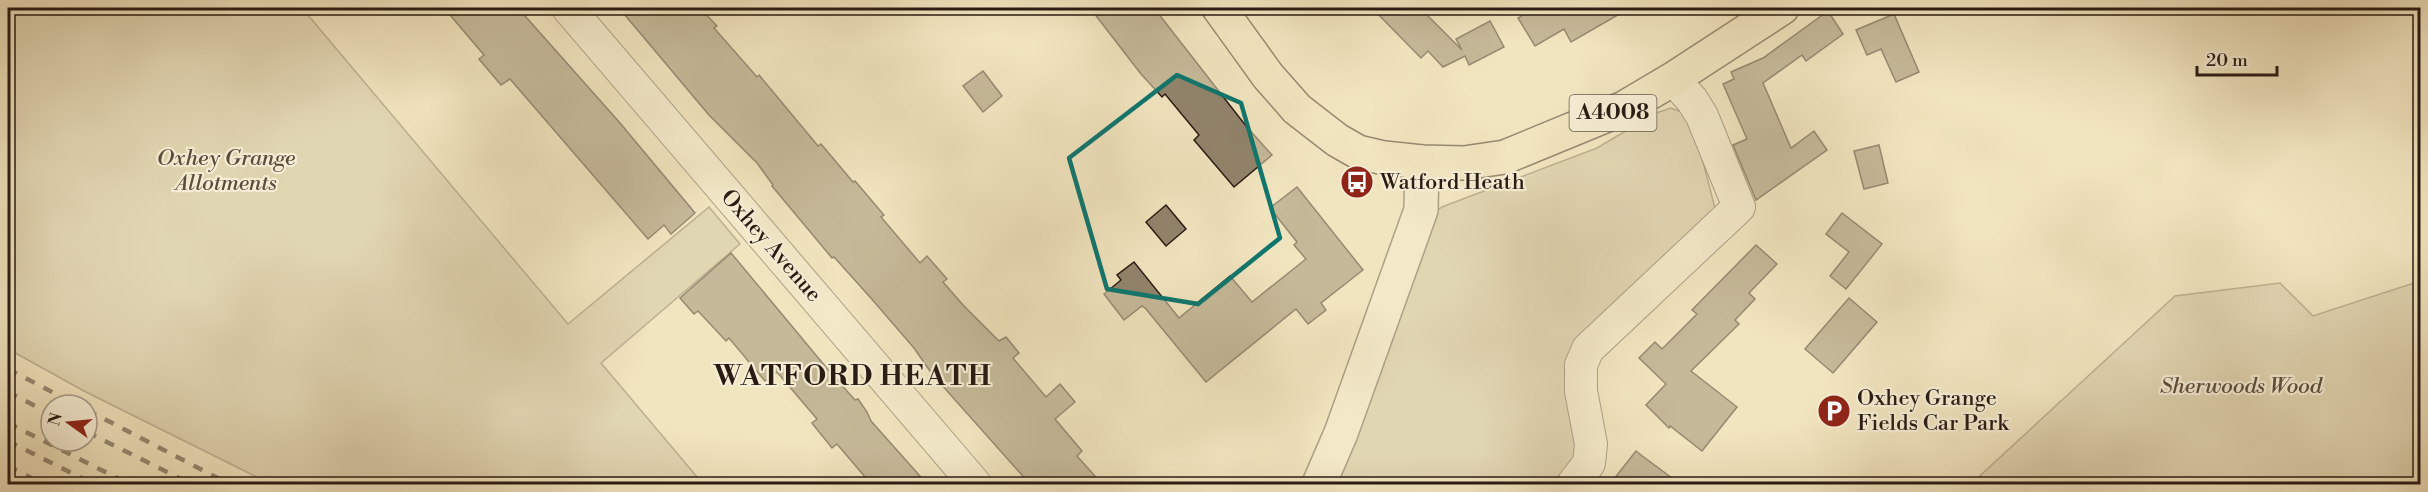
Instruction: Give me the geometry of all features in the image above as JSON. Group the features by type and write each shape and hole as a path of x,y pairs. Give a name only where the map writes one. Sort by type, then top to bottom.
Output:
{"main road":[{"name":"A4008","path":"1219,8 1268,76 1297,109 1322,130 1358,152 1422,162 1464,163 1505,157 1624,108 1673,79 1772,10"}],"street":[{"name":"Oxhey Avenue","path":"568,8 975,484"},
{"path":"1573,484 1590,463 1591,444 1581,391 1581,365 1588,349 1739,207 1702,116 1692,100 1673,79"},
{"path":"1319,484 1341,433 1421,210 1422,162"}],"highlighted area":[{"path":"1177,75 1241,103 1280,238 1198,304 1107,289 1069,158"}],"green space":[{"name":"Oxhey Grange Allotments","path":"8,8 302,8 568,324 709,207 740,244 601,363 703,484 271,484 99,398 99,393 84,391 8,349"},
{"path":"1671,108 1681,112 1693,123 1717,216 1575,347 1585,458 1564,484 1334,484 1435,212 1442,207 1597,148 1656,113"},
{"name":"Sherwoods Wood","path":"2420,281 2420,484 1971,484 2175,296 2280,283 2313,316"}],"building":[{"path":"444,8 518,8 620,123 695,213 671,234 664,225 648,239 510,79 501,85 479,59 484,55"},
{"path":"619,8 700,8 717,26 714,28 757,77 759,75 818,146 821,144 853,182 855,181 884,215 881,217 920,263 927,256 947,279 943,282 963,305 999,341 1006,337 1019,353 1013,358 1046,397 1060,384 1075,402 1055,419 1082,451 1077,456 1102,484 1030,484 932,374 914,348 870,297 834,257 832,258 772,186 757,163 709,115"},
{"path":"1090,8 1154,8 1246,126 1272,155 1234,187 1194,140 1199,135 1165,94 1162,97 1141,74"},
{"path":"1372,8 1420,8 1462,50 1456,39 1490,21 1504,47 1469,65 1465,56 1443,67 1428,51 1421,58"},
{"path":"1536,8 1630,8 1571,42 1564,29 1535,46 1518,18"},
{"path":"1828,11 1843,34 1806,61 1802,55 1763,83 1791,148 1814,131 1827,150 1756,200 1733,145 1747,139 1723,84 1734,79 1731,72 1763,58"},
{"path":"1894,14 1919,72 1896,82 1881,49 1867,55 1856,30"},
{"path":"983,71 1002,96 983,112 963,86"},
{"path":"1879,145 1888,183 1864,189 1854,151"},
{"path":"1297,187 1363,270 1321,303 1326,310 1308,324 1296,309 1206,382 1146,309 1142,306 1124,320 1104,294 1121,280 1117,275 1134,262 1179,318 1230,276 1252,302 1306,259 1294,245 1297,242 1270,208"},
{"path":"1166,205 1186,229 1166,246 1146,222"},
{"path":"1842,213 1882,244 1846,289 1830,276 1849,252 1826,234"},
{"path":"1756,245 1777,264 1749,293 1755,299 1735,320 1739,324 1691,371 1737,407 1702,451 1670,426 1669,428 1646,405 1666,384 1639,358 1655,342 1662,349 1697,314 1692,310"},
{"path":"731,253 830,372 855,400 858,399 871,421 927,484 871,484 837,444 832,448 812,423 817,419 777,372 765,381 729,338 726,341 698,311 694,314 680,298"},
{"path":"1849,298 1877,322 1833,373 1805,349"},
{"path":"1636,451 1645,458 1680,484 1610,484"}],"railway":[{"path":"8,369 54,393"},
{"path":"8,392 39,408"},
{"path":"99,416 229,484"},
{"path":"8,423 129,484"},
{"path":"99,438 191,484"},
{"path":"8,441 93,484"},
{"path":"8,466 43,484"}],"place":[{"name":"Watford Heath","path":"1357,182"},
{"name":"Oxhey Grange Fields Car Park","path":"1834,411"}],"district":[{"name":"WATFORD HEATH","path":"853,376"}]}
